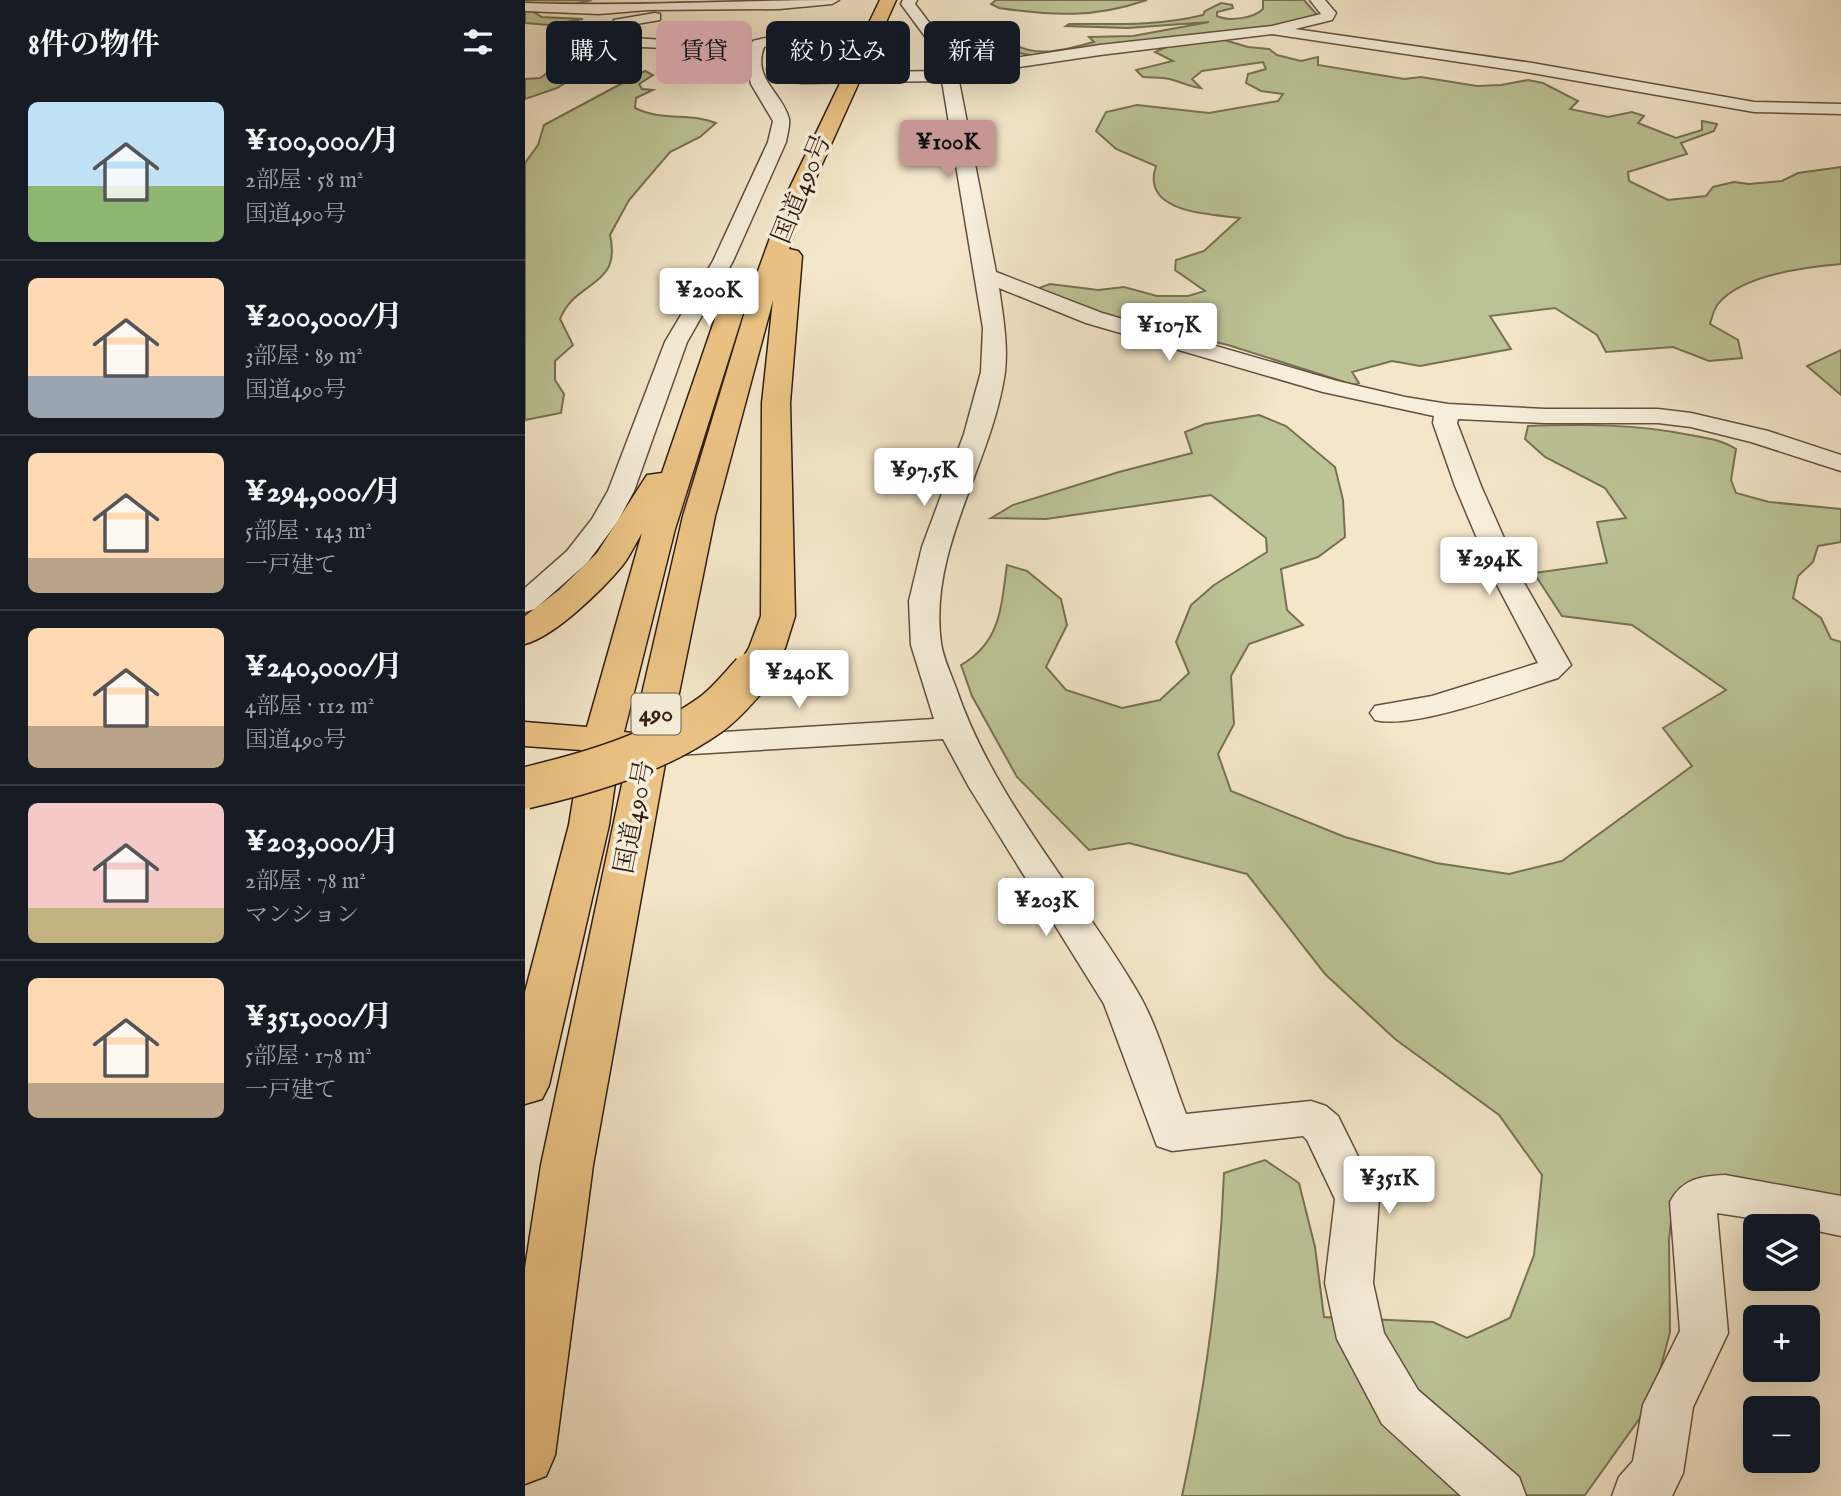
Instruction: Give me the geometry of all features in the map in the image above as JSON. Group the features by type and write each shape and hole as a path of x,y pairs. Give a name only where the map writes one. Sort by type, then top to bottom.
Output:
{"highway":[{"name":"国道490号","path":"862,21 870,0"},
{"name":"国道490号","path":"875,21 888,0"},
{"name":"国道490号","path":"525,1085 589,825 602,741 659,529 694,419 769,206 837,84"},
{"name":"国道490号","path":"525,1455 567,1165 649,747 702,503 761,298 838,84"},
{"path":"525,788 613,764 660,744 711,714 751,673 768,648 778,616 776,402 794,202"},
{"path":"525,633 572,597 610,559 694,419"},
{"path":"525,734 553,734 649,747"}],"street":[{"path":"525,603 577,557 604,521 621,491 676,342 723,261 777,142 781,121 757,82 753,68 758,44 831,19 846,0"},
{"path":"910,0 908,4 924,26"},
{"path":"1020,63 1100,50 1272,30 1327,17 1329,13 1317,0"},
{"path":"525,6 580,10 648,6 745,7 831,19"},
{"path":"625,21 745,7"},
{"path":"1272,30 1532,68 1754,107 1841,109"},
{"path":"642,43 665,44 716,58 754,56"},
{"path":"951,84 994,328 993,372 977,434 936,547 924,601 926,645 953,728 986,787 1123,1001 1172,1133 1311,1118 1323,1128 1357,1199 1349,1283 1361,1339 1400,1407 1500,1496"},
{"path":"986,276 1094,318 1331,387 1448,411 1545,416 1658,416 1691,420 1759,436 1841,463"},
{"path":"1386,713 1436,705 1547,671 1555,665 1509,580 1468,486 1445,423 1448,411"},
{"path":"649,747 953,728"},
{"path":"1638,1496 1657,1473 1668,1405 1703,1333 1693,1202 1704,1195 1725,1194 1841,1216"}],"green space":[{"path":"525,0 592,0 535,13 542,17 583,19 546,21 546,25 525,23"},
{"path":"996,0 1147,0 1110,10 1074,14 999,8 991,4"},
{"path":"1263,0 1304,0 1318,16 1286,24 1034,56 1020,53 1020,47 1050,51 1094,42 1089,37 1133,36 1209,22 1128,28 1066,26 1069,24 1136,24 1187,19 1203,15 1205,11 1221,3 1232,5 1233,8 1217,12 1217,16 1228,19 1254,15 1263,9"},
{"path":"1221,39 1248,47 1269,49 1277,55 1301,61 1318,57 1318,65 1404,79 1421,77 1477,86 1528,80 1543,83 1578,101 1570,109 1608,117 1632,112 1644,116 1638,123 1676,138 1702,130 1702,121 1717,124 1714,131 1681,143 1687,154 1628,172 1629,181 1668,200 1706,196 1713,187 1734,182 1749,184 1782,181 1798,173 1841,167 1841,264 1775,274 1728,294 1718,304 1710,324 1738,340 1742,358 1709,361 1673,347 1606,352 1597,335 1555,308 1490,316 1511,349 1420,366 1392,361 1352,372 1359,383 1354,385 1228,345 1190,336 1149,318 1119,318 1058,300 1039,288 1050,284 1098,290 1124,287 1157,296 1188,296 1205,291 1175,270 1176,260 1204,251 1240,218 1196,212 1168,202 1158,193 1154,182 1156,166 1116,149 1096,131 1106,112 1137,105 1209,113 1278,101 1283,94 1261,91 1246,83 1248,74 1266,69 1263,62 1202,71 1192,79 1201,88 1169,79 1143,77 1136,70 1173,61 1155,52 1171,45"},
{"path":"645,71 653,75 642,82 642,73"},
{"path":"546,74 546,84 563,84 525,99 525,79 540,78"},
{"path":"621,84 639,84 642,89 653,90 636,98 635,108 656,115 696,118 716,123 700,137 670,152 629,200 610,235 612,252 604,274 576,296 560,319 573,345 555,361 555,380 564,394 561,413 525,420 525,163 538,145 544,125"},
{"path":"1841,350 1841,395 1807,366"},
{"path":"1259,415 1286,426 1335,467 1343,500 1345,537 1318,557 1281,569 1287,610 1303,625 1249,644 1231,676 1234,724 1218,754 1231,791 1345,837 1436,863 1509,874 1562,861 1692,766 1663,728 1726,690 1632,625 1562,616 1534,573 1607,563 1597,522 1626,518 1605,488 1545,457 1525,439 1528,426 1630,427 1670,431 1714,440 1736,449 1731,480 1736,493 1769,502 1841,509 1841,542 1818,546 1813,562 1798,576 1793,598 1821,618 1831,639 1841,642 1841,1201 1673,1202 1669,1240 1670,1332 1652,1401 1585,1495 1182,1496 1210,1336 1224,1173 1265,1160 1299,1183 1315,1247 1324,1317 1433,1322 1467,1338 1510,1318 1534,1255 1542,1175 1499,1115 1395,1039 1325,974 1247,874 1129,843 1089,850 1017,777 972,696 961,665 984,646 992,634 1000,609 1007,565 1027,571 1061,599 1067,625 1046,667 1066,690 1122,708 1160,700 1189,673 1176,642 1191,605 1214,585 1267,552 1266,538 1211,495 1046,519 991,518 1013,505 1119,472 1192,453 1185,432 1205,424"}]}
